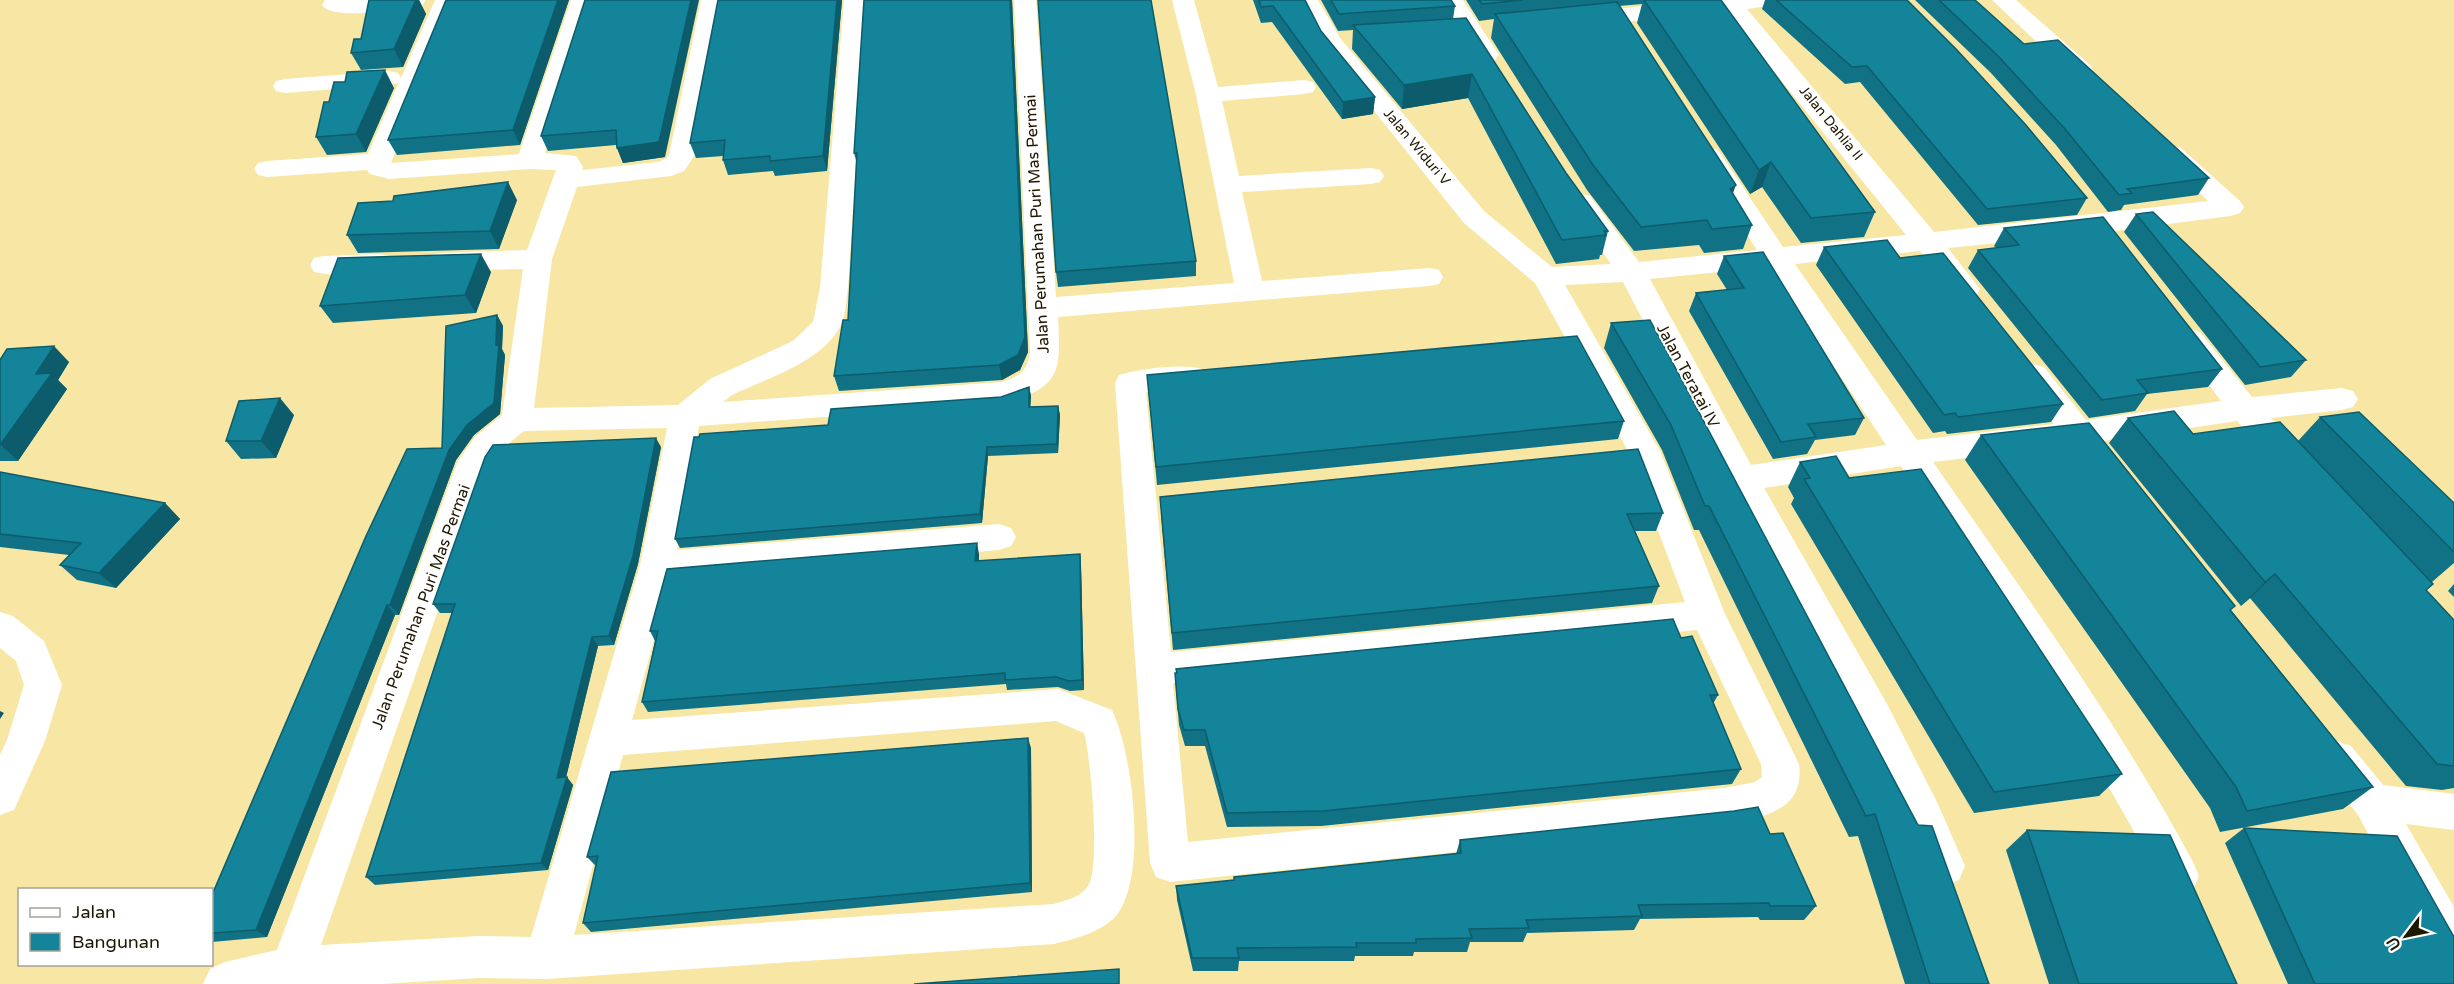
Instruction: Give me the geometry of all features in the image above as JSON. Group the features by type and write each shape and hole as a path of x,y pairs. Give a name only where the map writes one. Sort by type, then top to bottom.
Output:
{"street":[{"path":"341,0 333,5 338,7 426,0"},
{"path":"446,0 378,161 379,168 389,171 530,161 567,162 570,167 538,259 517,420"},
{"path":"530,161 582,0"},
{"path":"566,180 662,170 675,165 682,155 712,0"},
{"path":"546,958 657,565 685,416 722,387 804,348 818,336 827,323 834,288 855,0"},
{"name":"Jalan Perumahan Puri Mas Permai","path":"292,968 474,461 486,445 517,420 685,416 1003,393 1023,387 1036,378 1044,368 1025,0"},
{"path":"1184,0 1208,95 1250,292"},
{"name":"Jalan Widuri V","path":"1307,0 1341,40 1474,218 1546,277"},
{"path":"1452,0 1502,80"},
{"path":"1571,14 1624,25 1730,3 1765,0"},
{"path":"2003,0 2099,87"},
{"name":"Jalan Dahlia II","path":"1730,3 1928,241 1985,314"},
{"path":"285,86 414,76"},
{"path":"1208,95 1304,87"},
{"path":"1221,375 1130,382 1170,863 1724,806 1765,798 1775,793 1783,777 1780,764 1626,453 1565,342 1546,277 1632,272 1928,241 2092,215 2230,207 2152,135"},
{"path":"1696,136 1774,257 2087,714 2148,814 2193,903"},
{"path":"267,169 378,161"},
{"path":"1228,185 1371,176"},
{"name":"Jalan Teratai IV","path":"1569,186 1632,272 1874,716 1923,814 1956,897"},
{"path":"2092,215 2120,252"},
{"path":"324,265 538,259"},
{"path":"1042,308 1429,277"},
{"path":"2171,317 2244,409 2309,479"},
{"path":"2014,351 2123,489"},
{"path":"1743,479 1910,453 2079,433 2244,409 2342,399"},
{"path":"1140,501 1175,497"},
{"path":"657,565 999,537"},
{"path":"1154,669 1707,614"},
{"path":"0,627 31,652 43,685 26,741 0,797"},
{"path":"225,984 292,968 475,971 546,958 1054,924 1079,917 1101,904 1111,889 1113,873 1107,741 1099,722 1058,705 609,739"},
{"path":"2313,728 2372,802 2454,948"},
{"path":"2372,802 2454,812"}],"building":[{"path":"369,0 416,0 394,49 351,53 354,39 361,39"},
{"path":"446,0 558,0 513,130 388,140"},
{"path":"585,0 691,0 659,142 617,148 616,130 541,136"},
{"path":"718,0 837,0 823,156 770,161 770,156 723,160 725,140 690,143"},
{"path":"864,0 1010,0 1025,337 1018,355 999,365 834,376 843,320 848,320 857,153 854,153"},
{"path":"1038,0 1151,0 1196,261 1056,272"},
{"path":"1259,0 1305,0 1321,31 1375,97 1343,102 1273,6 1261,7"},
{"path":"1331,0 1451,0 1455,6 1339,14"},
{"path":"1479,0 1522,0 1482,4"},
{"path":"1644,0 1721,0 1875,212 1811,218 1771,162 1759,170"},
{"path":"1776,0 1907,0 2025,124 2087,198 1987,209 1867,66 1852,67"},
{"path":"1939,0 1975,0 2024,44 2058,40 2209,178 2127,189 2132,193 2119,195 2065,129 1999,57"},
{"path":"1617,2 1736,185 1730,189 1752,225 1712,229 1707,220 1641,227 1593,165 1495,14"},
{"path":"1466,18 1566,173 1608,231 1604,231 1606,235 1562,240 1472,74 1404,85 1353,25"},
{"path":"385,70 356,134 316,137 324,102 329,102 334,82 345,82 347,72"},
{"path":"508,182 490,231 347,235 358,203 393,201 394,196"},
{"path":"2153,212 2306,360 2260,367 2136,214"},
{"path":"2103,217 2222,369 2137,380 2148,393 2102,400 1978,250 2019,245 2004,228"},
{"path":"1887,240 1900,258 1943,253 2063,404 1958,417 1955,413 1944,415 1824,247"},
{"path":"1763,252 1864,418 1808,424 1816,437 1781,442 1696,293 1744,288 1724,256"},
{"path":"481,254 465,295 320,306 338,258"},
{"path":"497,315 496,345 499,344 494,403 467,425 449,450 390,605 387,605 256,930 213,933 213,893 366,536 407,449 442,448 446,326"},
{"path":"1650,320 1918,825 1932,826 1989,984 1930,984 1875,814 1866,816 1709,506 1705,506 1671,425 1611,323"},
{"path":"1577,336 1624,421 1156,467 1147,375"},
{"path":"54,346 36,374 52,373 0,445 0,360 7,349"},
{"path":"1029,387 1029,407 1058,406 1057,444 987,447 980,514 675,539 694,437 699,437 700,434 828,425 831,409 1001,397"},
{"path":"280,398 261,441 226,441 239,401"},
{"path":"2174,411 2193,434 2280,422 2433,584 2426,590 2454,620 2454,766 2437,764 2275,574 2265,582 2128,418"},
{"path":"2359,412 2454,503 2454,552 2320,417"},
{"path":"2089,423 2235,606 2230,610 2373,787 2247,811 2236,787 1981,435"},
{"path":"656,438 633,556 609,636 592,637 557,778 567,777 541,863 366,877 455,604 433,604 485,457 493,445"},
{"path":"1638,449 1663,513 1627,514 1659,586 1172,633 1160,497"},
{"path":"1836,456 1849,478 1921,469 2122,774 1994,792 1804,479 1810,478 1800,462"},
{"path":"0,472 165,503 99,573 60,565 81,543 0,534"},
{"path":"977,543 975,561 1080,554 1082,680 1069,681 1056,677 1005,680 1005,673 642,702 658,631 650,631 667,569"},
{"path":"1673,619 1681,638 1692,636 1718,695 1710,695 1741,769 1323,811 1227,813 1205,730 1184,730 1178,709 1176,669"},
{"path":"1028,738 1030,883 583,923 598,856 587,857 611,772"},
{"path":"1758,807 1770,834 1783,833 1816,906 1770,906 1769,903 1638,905 1642,916 1526,920 1529,928 1469,929 1472,938 1416,939 1416,943 1356,943 1357,947 1237,948 1239,958 1192,958 1176,886 1234,880 1234,877 1461,853 1460,840"},
{"path":"2244,828 2397,836 2454,937 2454,984 2315,984"},
{"path":"2027,830 2170,835 2237,984 2079,984"},
{"path":"1119,969 1119,984 914,984"}]}
